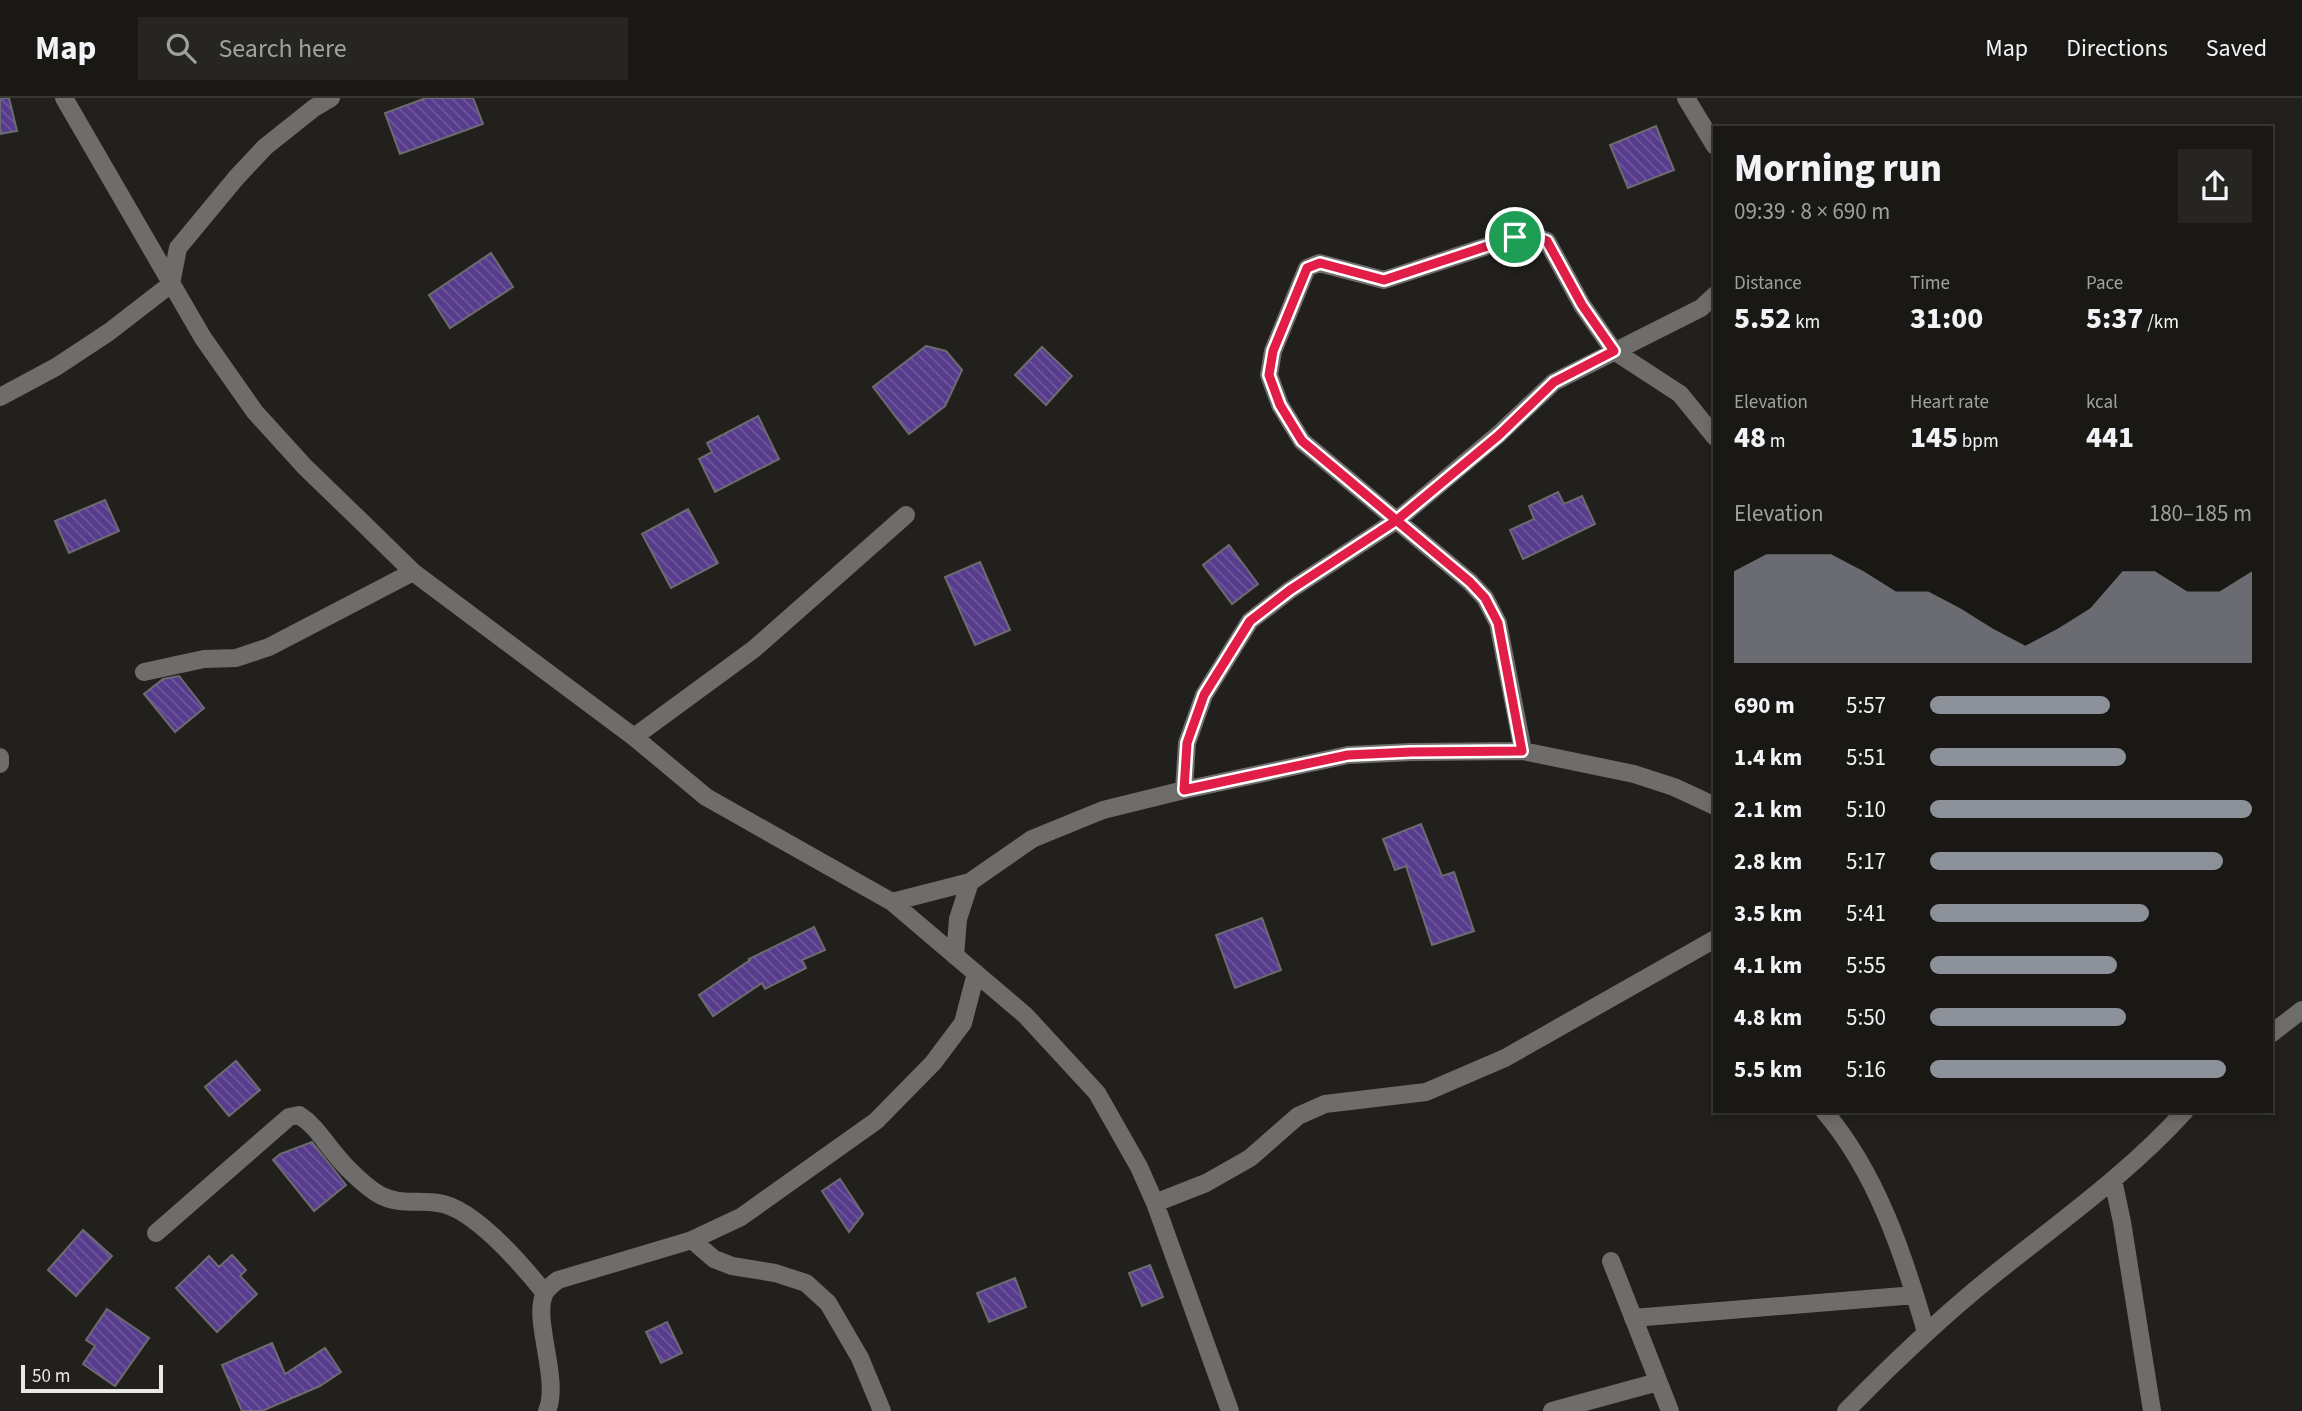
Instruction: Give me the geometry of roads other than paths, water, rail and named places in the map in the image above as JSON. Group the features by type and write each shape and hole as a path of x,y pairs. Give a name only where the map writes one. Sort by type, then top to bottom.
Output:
{"street":[{"path":"64,98 203,338 255,412 304,467 413,572 634,737 706,797 892,902 1026,1015 1097,1093 1139,1167 1155,1203 1230,1411"},
{"path":"0,397 78,353 171,284 178,248 236,178 265,147 314,108 331,98"},
{"path":"1686,98 1713,143"},
{"path":"1522,751 1498,623 1485,598 1302,441 1280,405 1269,375 1273,351 1307,268 1320,263 1384,280 1515,237 1531,235 1547,241 1582,305 1614,351 1680,394 1713,435"},
{"path":"150,247 178,248"},
{"path":"1184,790 1187,743 1204,695 1250,621 1290,590 1397,520 1499,435 1554,382 1701,308 1713,297"},
{"path":"634,737 754,649 906,515"},
{"path":"144,672 204,659 236,658 269,647 413,572"},
{"path":"892,902 970,881 1032,839 1104,810 1348,755 1522,751 1634,774 1674,787 1713,805"},
{"path":"0,757 0,764"},
{"path":"956,956 958,919 970,881"},
{"path":"1155,1203 1206,1183 1250,1157 1298,1116 1325,1104 1426,1092 1504,1058 1713,940"},
{"path":"547,1411 550,1405 551,1380 541,1313 544,1292 558,1280 692,1240 741,1217 876,1121 933,1063 963,1023 976,973"},
{"path":"2273,1032 2302,1010"},
{"path":"1825,1113 1856,1157 1880,1201 1926,1332"},
{"path":"1846,1411 1926,1332 2113,1180 2183,1113"},
{"path":"156,1233 289,1117 299,1115 309,1122 338,1159 380,1195 405,1202 441,1203 473,1219 521,1263 544,1292"},
{"path":"2113,1180 2123,1222 2152,1411"},
{"path":"692,1240 714,1259 732,1266 775,1273 806,1283 821,1296 828,1303 860,1358 882,1411"},
{"path":"1611,1261 1670,1411"},
{"path":"1633,1318 1915,1295"},
{"path":"1552,1411 1658,1382"}]}
